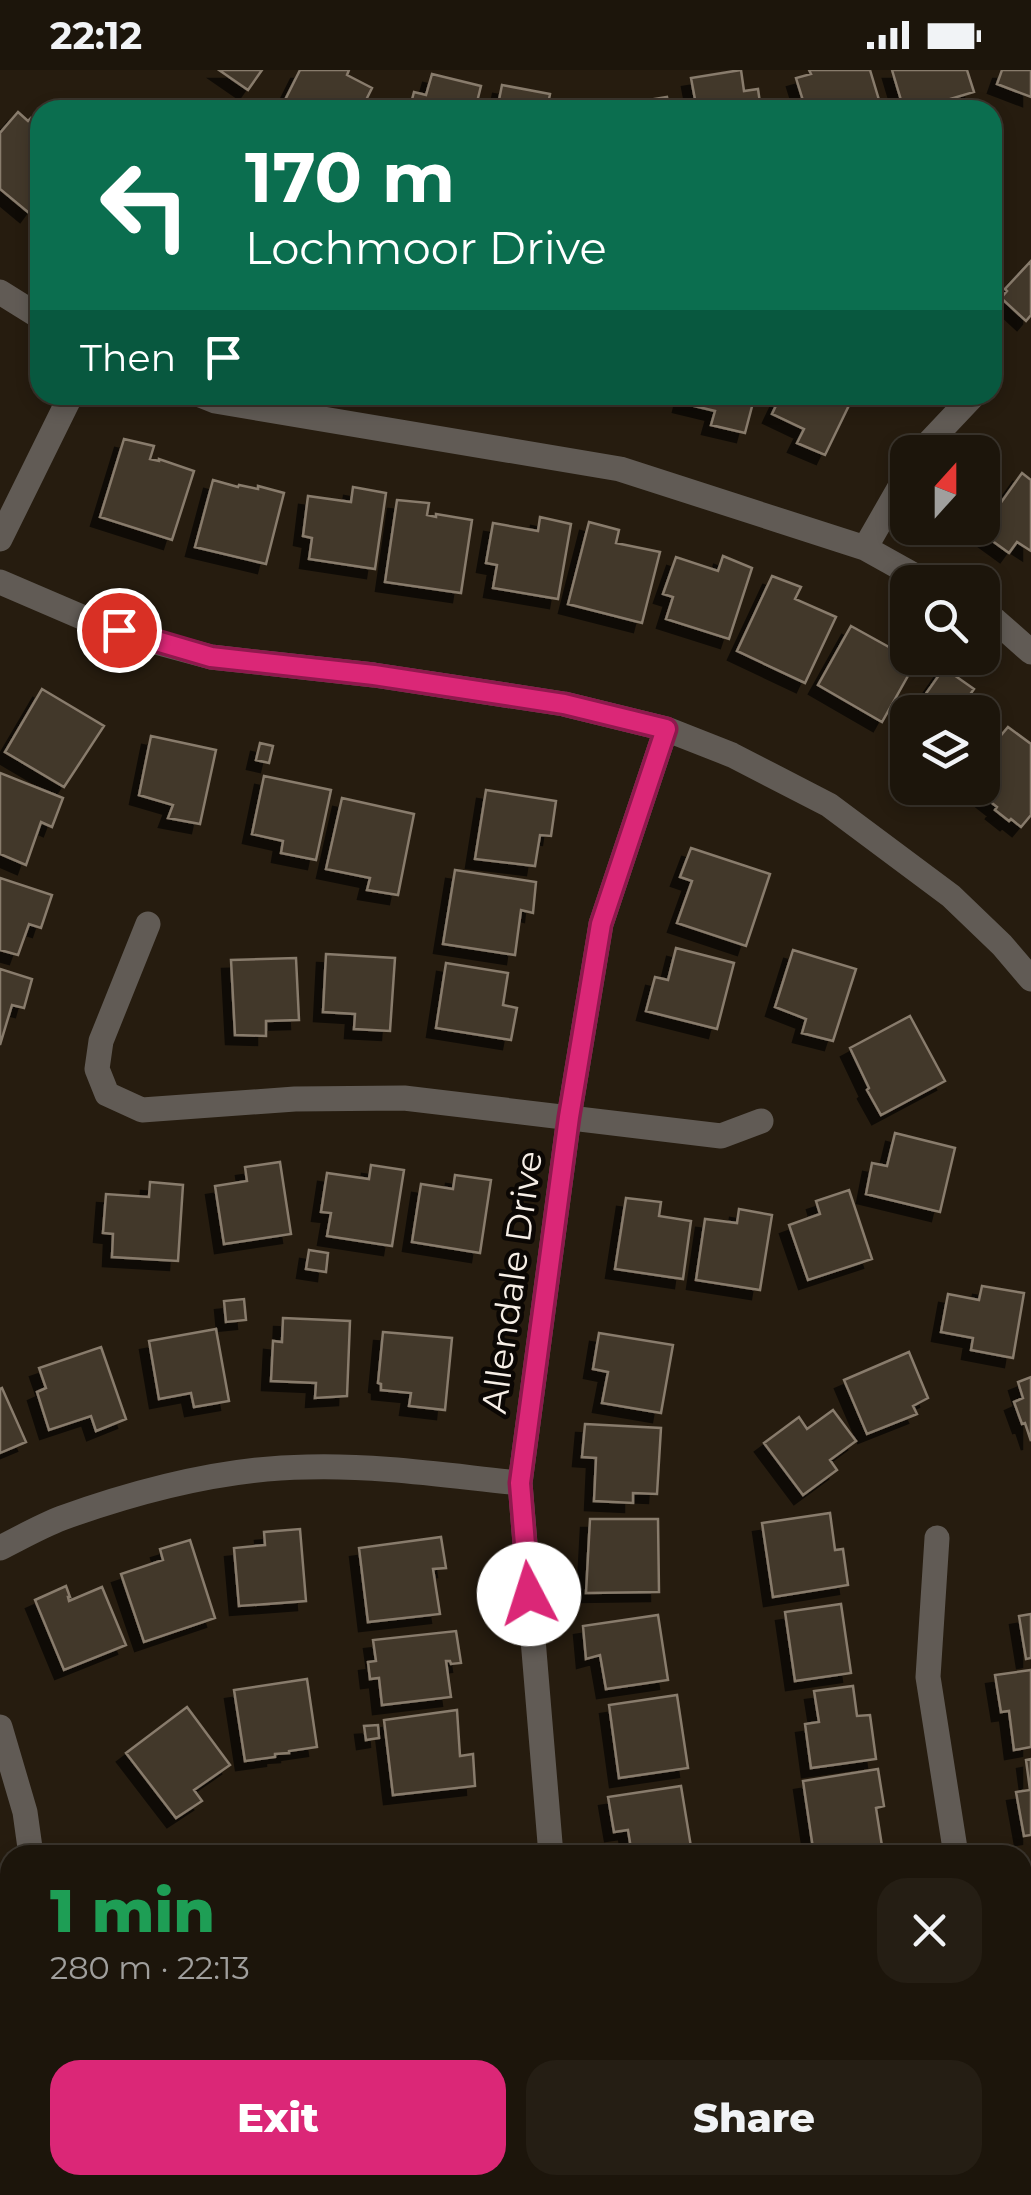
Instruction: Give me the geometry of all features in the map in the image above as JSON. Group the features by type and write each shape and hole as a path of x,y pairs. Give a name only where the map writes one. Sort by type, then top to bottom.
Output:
{"street":[{"path":"0,292 30,311"},
{"path":"0,539 66,405"},
{"path":"240,405 620,469 865,548 896,565"},
{"path":"936,435 964,405"},
{"path":"865,548 890,504"},
{"path":"0,582 91,621 211,657 374,675 564,704 666,729 732,755 829,805 951,896 1002,945 1031,980"},
{"path":"1000,625 1031,652"},
{"name":"Allendale Drive","path":"548,1845 520,1483 569,1117 601,924 666,729"},
{"path":"148,924 101,1040 97,1070 107,1094 142,1110 295,1099 404,1098 721,1136 761,1121"},
{"path":"0,1548 59,1519 132,1495 242,1472 309,1466 520,1483"},
{"path":"936,1538 928,1678 954,1845"},
{"path":"0,1727 25,1812 30,1845"}],"building":[{"path":"219,70 262,70 248,90"},
{"path":"300,70 349,70 347,75 372,88 366,100 285,100"},
{"path":"741,70 744,91 758,89 760,100 695,100 691,78"},
{"path":"809,70 870,70 879,100 803,100 796,78 811,74"},
{"path":"892,70 967,70 974,92 947,100 901,100"},
{"path":"1002,70 1031,70 1031,97 997,84"},
{"path":"432,74 481,86 478,100 412,100 414,92 426,95"},
{"path":"502,85 550,94 549,100 499,100"},
{"path":"18,112 30,119 29,213 0,189 0,133"},
{"path":"1031,261 1031,315 1026,321 1002,299 1005,289"},
{"path":"690,405 752,405 745,433 711,425 715,411"},
{"path":"776,405 849,405 825,455 797,443 804,429 772,414"},
{"path":"124,439 154,446 150,459 194,471 172,540 100,517"},
{"path":"1022,473 1031,480 1031,551 1017,542 1009,553 998,545 1000,504"},
{"path":"213,480 284,493 266,564 195,547"},
{"path":"353,487 386,493 375,569 309,559 312,538 303,536 308,496 351,502"},
{"path":"397,500 429,503 427,515 472,520 461,593 385,582"},
{"path":"540,517 571,524 558,599 493,588 497,565 486,563 493,523 538,531"},
{"path":"589,522 619,530 616,543 660,552 642,623 568,604"},
{"path":"723,556 752,568 729,639 666,619 673,597 663,594 676,557 718,571"},
{"path":"772,576 801,587 795,599 836,617 805,683 737,651"},
{"path":"851,626 890,645 890,675 908,675 897,695 890,695 890,708 882,722 818,685"},
{"path":"939,675 954,675 974,689 970,695 925,695"},
{"path":"42,689 104,726 64,787 5,752"},
{"path":"1008,727 1031,744 1031,815 1021,827 995,810 994,805 1000,805 1000,737"},
{"path":"151,736 216,750 200,824 168,818 173,805 139,795"},
{"path":"260,743 273,746 269,763 256,760"},
{"path":"0,773 63,798 52,827 41,822 26,865 0,854"},
{"path":"264,776 331,790 316,860 281,853 283,841 252,834"},
{"path":"486,790 556,801 551,836 540,835 535,866 475,859"},
{"path":"342,798 414,814 398,895 367,890 370,878 326,869"},
{"path":"691,848 770,874 746,946 677,923 692,881 680,877"},
{"path":"455,870 536,882 533,913 521,910 515,955 443,944"},
{"path":"0,878 52,895 41,928 29,924 18,955 0,950"},
{"path":"676,948 734,963 717,1029 646,1011 655,977 668,980"},
{"path":"793,950 856,969 833,1041 802,1033 806,1019 775,1007"},
{"path":"326,954 395,958 390,1031 354,1029 355,1014 323,1012"},
{"path":"296,958 299,1020 266,1021 266,1036 235,1035 231,960"},
{"path":"446,963 508,973 503,1005 517,1008 511,1040 436,1028"},
{"path":"0,969 32,979 24,1008 12,1005 0,1045"},
{"path":"910,1016 945,1081 881,1115 850,1048"},
{"path":"895,1133 955,1148 940,1212 866,1194 872,1163 887,1166"},
{"path":"280,1162 291,1234 224,1244 215,1186 247,1181 245,1167"},
{"path":"371,1165 404,1170 392,1246 327,1236 331,1213 321,1212 327,1173 369,1179"},
{"path":"455,1175 491,1180 480,1253 412,1242 421,1184 453,1189"},
{"path":"150,1182 183,1185 178,1261 112,1257 113,1234 103,1233 106,1194 149,1197"},
{"path":"849,1190 872,1259 808,1280 789,1225 820,1214 816,1201"},
{"path":"626,1198 661,1202 659,1216 691,1221 683,1279 615,1269"},
{"path":"739,1209 772,1215 760,1290 696,1280 705,1219 737,1223"},
{"path":"309,1250 328,1253 326,1272 306,1269"},
{"path":"982,1286 1024,1293 1013,1358 971,1350 973,1338 941,1332 948,1294 979,1300"},
{"path":"244,1299 246,1320 226,1322 224,1301"},
{"path":"283,1318 350,1321 347,1396 315,1398 316,1383 271,1381 273,1341 282,1342"},
{"path":"216,1329 229,1401 194,1407 191,1393 159,1399 149,1341"},
{"path":"383,1332 452,1338 445,1410 409,1406 411,1393 381,1390 378,1383"},
{"path":"599,1333 673,1345 661,1413 602,1403 608,1372 593,1369"},
{"path":"101,1347 126,1419 96,1431 91,1416 49,1430 37,1392 46,1388 39,1368"},
{"path":"909,1352 928,1398 913,1406 917,1414 867,1434 844,1380"},
{"path":"1031,1377 1031,1441 1014,1402 1023,1398 1018,1382"},
{"path":"0,1389 26,1442 0,1453"},
{"path":"833,1410 856,1441 830,1460 837,1470 803,1495 764,1443 799,1417 807,1429"},
{"path":"585,1424 661,1428 657,1494 633,1493 633,1503 594,1501 596,1458 582,1457"},
{"path":"830,1513 835,1550 843,1549 848,1585 773,1597 762,1523"},
{"path":"590,1519 658,1519 659,1592 586,1593"},
{"path":"300,1529 306,1601 239,1606 234,1548 265,1545 264,1532"},
{"path":"441,1537 446,1568 433,1569 440,1614 368,1622 359,1548"},
{"path":"190,1540 215,1618 144,1642 121,1574 163,1560 160,1549"},
{"path":"66,1586 69,1601 102,1587 126,1645 64,1670 35,1600"},
{"path":"841,1604 851,1673 795,1681 785,1612"},
{"path":"1031,1614 1031,1658 1026,1659 1019,1616"},
{"path":"658,1615 668,1680 606,1689 600,1655 586,1659 583,1626"},
{"path":"456,1631 461,1663 446,1661 451,1697 382,1705 379,1678 370,1679 368,1662 376,1661 373,1640"},
{"path":"1031,1670 1031,1747 1014,1750 1009,1711 1001,1712 995,1675"},
{"path":"307,1679 317,1747 245,1761 234,1690"},
{"path":"853,1686 857,1716 870,1715 876,1759 811,1768 805,1724 819,1722 814,1691"},
{"path":"677,1695 688,1768 619,1778 609,1705"},
{"path":"187,1707 230,1765 194,1790 202,1801 176,1818 126,1753"},
{"path":"457,1710 460,1756 473,1754 475,1786 393,1795 384,1720"},
{"path":"378,1725 379,1738 366,1740 364,1726"},
{"path":"1031,1759 1031,1835 1024,1836 1016,1792 1030,1790 1026,1760"},
{"path":"878,1769 884,1806 876,1808 882,1845 813,1845 803,1781"},
{"path":"681,1786 691,1845 630,1845 628,1830 614,1832 608,1797"}],"route":[{"path":"119,630 211,657 374,675 564,704 666,729 601,924 569,1117 520,1483 529,1594"}]}
